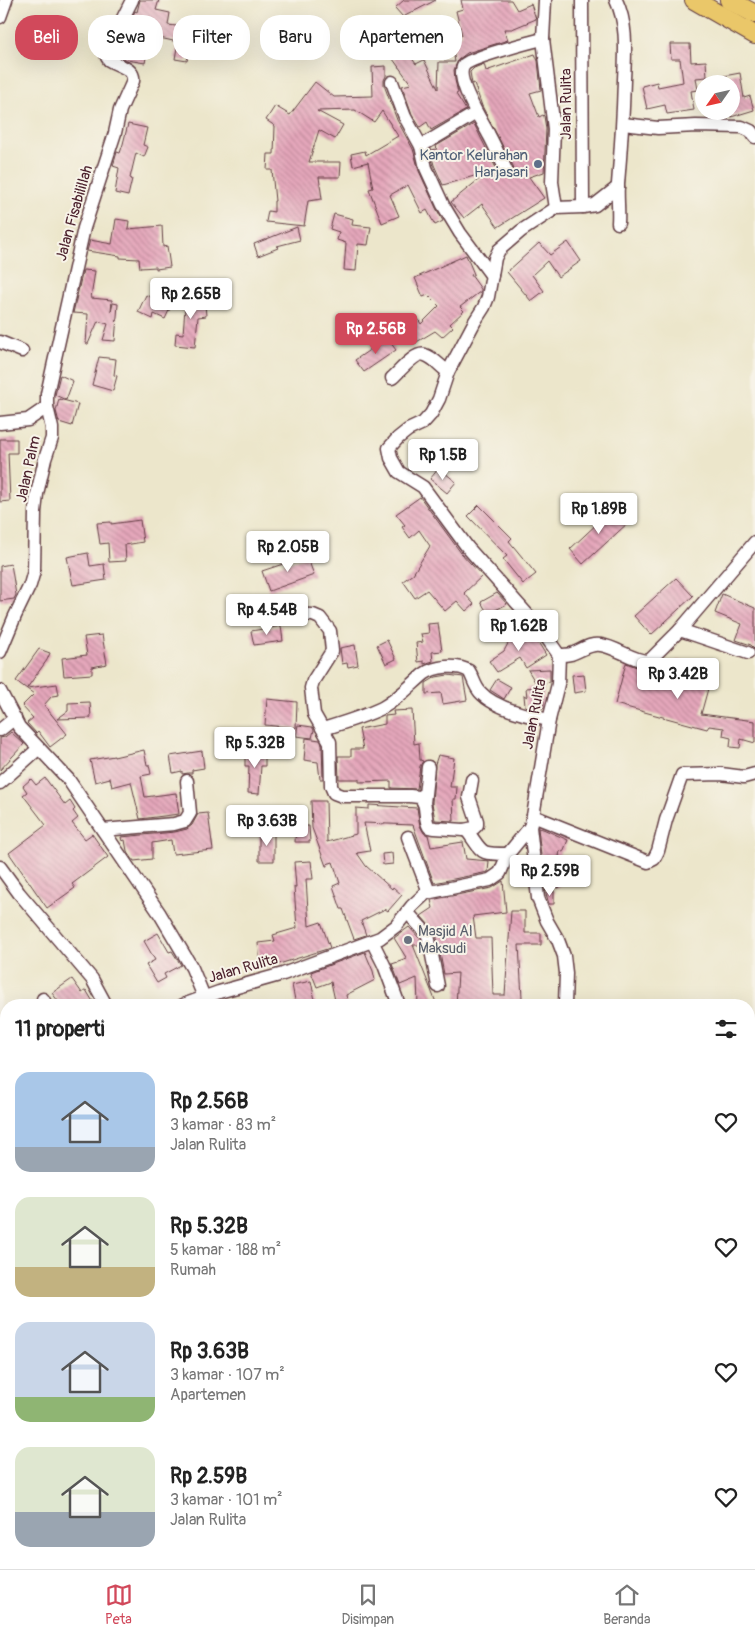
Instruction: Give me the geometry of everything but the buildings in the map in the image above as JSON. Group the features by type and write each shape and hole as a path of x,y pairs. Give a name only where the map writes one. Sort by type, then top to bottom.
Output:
{"highway":[{"path":"694,0 755,35"},
{"path":"729,0 755,14"}],"street":[{"path":"0,16 6,0"},
{"name":"Jalan Fisabilillah","path":"47,407 47,394 84,228 120,110 133,81 134,76 132,72 109,60 106,52 132,0"},
{"path":"544,0 543,39 554,130 552,182 556,208"},
{"name":"Jalan Rulita","path":"582,0 583,207"},
{"path":"616,0 624,25 623,124 618,187 618,223"},
{"path":"506,170 476,113 465,87 462,75 464,65 480,58 543,39"},
{"path":"392,82 405,117 421,146 423,158 433,185 460,233 492,276"},
{"path":"421,146 476,113"},
{"path":"623,124 658,128 696,126 742,127 751,131 755,137"},
{"path":"618,187 595,205 556,208 521,231 499,250 495,258 484,307 448,372 439,399 431,414 426,421 408,430 390,445 389,453 399,472 420,483 428,492 468,548 542,631 559,655 572,654 588,646 602,645 622,651 643,662 649,661 680,630 755,542"},
{"path":"0,342 22,351"},
{"path":"392,378 420,354 425,354 448,372"},
{"path":"0,423 28,420 47,407"},
{"name":"Jalan Palm","path":"0,652 30,585 34,571 37,494 52,438 52,428 47,407"},
{"path":"278,614 313,615 320,618 330,631 332,651 313,681 311,688 314,714 330,742 332,790 336,795 416,796 423,800 424,803"},
{"path":"680,630 748,653"},
{"name":"Jalan Rulita","path":"197,999 283,974 372,942 392,930 417,901 429,892 490,880 500,873 508,854 531,821 549,720 558,684 559,655"},
{"path":"323,729 380,708 397,698 426,673 442,668 459,667 469,671 476,687 486,697 527,716 549,720"},
{"path":"0,691 19,727 68,779 160,914 192,968 204,996"},
{"path":"0,730 15,718"},
{"path":"0,784 38,749"},
{"path":"428,767 424,803 426,822 429,826 435,828 464,830 474,828 477,825 469,797 472,780"},
{"path":"565,999 566,973 564,956 558,940 546,921 538,898 531,821 648,862 654,859 658,851 666,820 682,775 721,774 744,776 755,774"},
{"path":"103,830 174,824 185,821 190,813 187,782"},
{"path":"464,830 468,832 482,852 487,854 508,854"},
{"path":"408,837 429,892"},
{"path":"0,867 19,893 92,979 103,999"},
{"path":"407,912 428,935 438,986"},
{"path":"372,942 398,999"}],"place":[{"name":"Kantor Kelurahan Harjasari","path":"538,164"},
{"name":"Masjid Al Maksudi","path":"408,940"}]}
